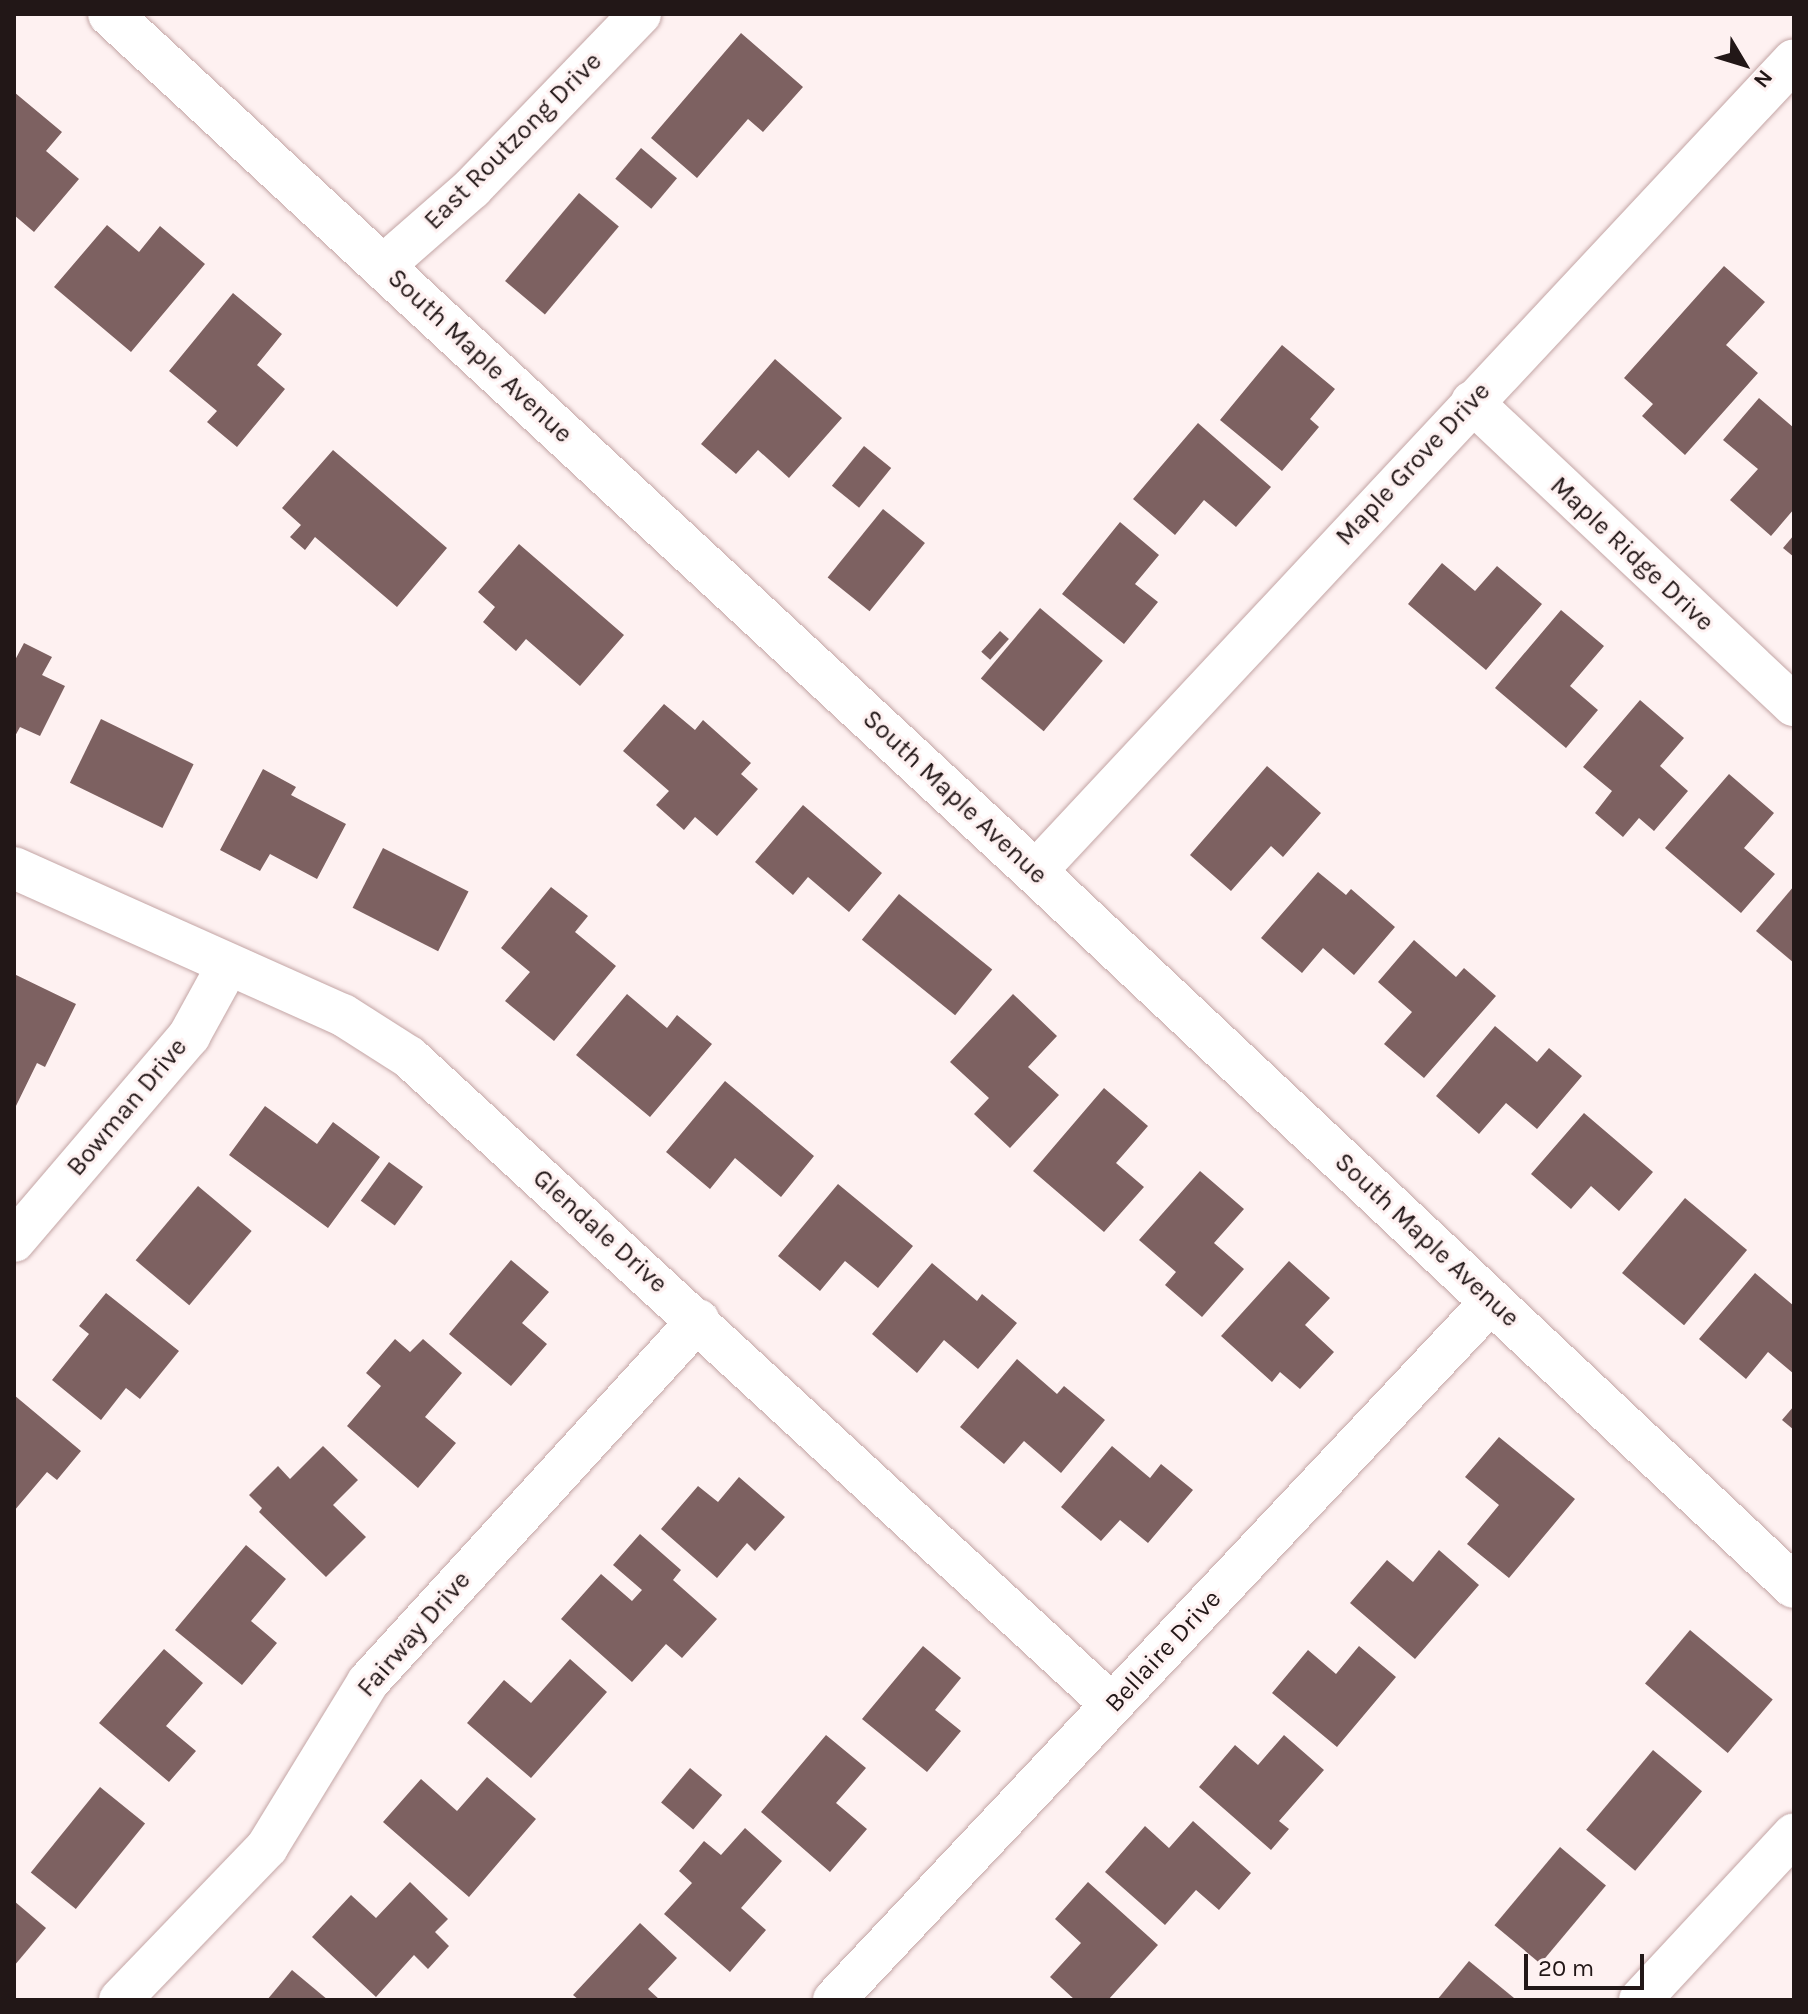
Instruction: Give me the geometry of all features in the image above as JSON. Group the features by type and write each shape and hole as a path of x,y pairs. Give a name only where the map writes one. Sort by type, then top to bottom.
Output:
{"main road":[{"name":"South Maple Avenue","path":"110,14 1035,872 1794,1586"}],"street":[{"name":"East Routzong Drive","path":"383,266 472,188 640,14"},
{"name":"Maple Grove Drive","path":"1035,872 1794,60"},
{"name":"Maple Ridge Drive","path":"1472,402 1794,705"},
{"name":"Glendale Drive","path":"14,868 343,1015 409,1057 698,1320 1112,1705"},
{"name":"Bowman Drive","path":"14,1241 189,1036 228,965"},
{"name":"Bellaire Drive","path":"834,2000 1492,1301"},
{"name":"Fairway Drive","path":"120,2000 267,1847 368,1682 698,1320"},
{"path":"1640,2000 1794,1834"}],"building":[{"path":"741,33 803,87 763,132 748,119 697,178 651,138"},
{"path":"14,92 62,132 46,151 79,179 34,232 14,215"},
{"path":"641,148 677,178 651,209 615,179"},
{"path":"579,193 619,226 545,315 505,281"},
{"path":"107,225 139,252 160,226 205,264 131,352 54,287"},
{"path":"1724,266 1765,302 1726,345 1758,373 1685,455 1642,416 1653,404 1624,378"},
{"path":"233,293 282,334 257,365 285,389 237,447 207,422 217,411 169,371"},
{"path":"1282,345 1335,389 1310,419 1319,427 1282,471 1220,420"},
{"path":"775,359 842,418 789,478 758,450 736,474 701,444"},
{"path":"1759,398 1794,428 1794,509 1771,536 1730,500 1758,469 1723,440"},
{"path":"1198,423 1271,487 1236,527 1204,500 1175,535 1133,499"},
{"path":"864,446 891,468 859,508 832,486"},
{"path":"333,450 447,548 397,607 315,537 305,550 290,537 301,525 282,508"},
{"path":"883,509 925,543 870,611 828,577"},
{"path":"1120,522 1159,555 1135,584 1158,602 1124,644 1062,594"},
{"path":"1794,535 1794,557 1783,548"},
{"path":"519,544 624,635 580,686 526,639 516,651 483,622 495,607 478,592"},
{"path":"1442,563 1475,591 1497,566 1542,604 1486,670 1408,604"},
{"path":"1040,608 1103,661 1044,731 981,678"},
{"path":"1561,610 1604,646 1570,686 1598,710 1566,748 1495,688"},
{"path":"1000,631 1009,639 990,660 981,652"},
{"path":"24,643 52,657 42,675 65,686 40,736 20,727 14,738 14,662"},
{"path":"1640,700 1684,738 1660,766 1688,791 1654,831 1639,818 1623,837 1595,813 1612,791 1583,767"},
{"path":"664,704 695,730 703,720 751,763 741,774 758,789 717,836 695,817 684,830 656,805 669,791 623,751"},
{"path":"101,719 194,764 162,828 70,783"},
{"path":"1267,766 1321,813 1283,857 1271,846 1231,891 1190,855"},
{"path":"263,769 296,787 291,795 346,824 317,879 270,854 260,871 220,850"},
{"path":"1729,774 1774,813 1744,848 1775,874 1741,913 1665,848"},
{"path":"803,805 882,873 849,912 808,877 793,895 755,862"},
{"path":"383,848 469,892 438,951 353,908"},
{"path":"1318,872 1346,895 1351,889 1395,927 1354,975 1323,948 1302,973 1261,938"},
{"path":"1794,886 1794,963 1756,931"},
{"path":"551,887 588,916 575,932 616,966 554,1041 505,1001 530,972 501,948"},
{"path":"899,894 992,970 955,1015 862,940"},
{"path":"1414,940 1456,977 1464,968 1496,996 1424,1078 1384,1044 1412,1012 1378,982"},
{"path":"14,974 76,1004 45,1067 37,1063 14,1110"},
{"path":"627,994 667,1028 677,1015 712,1044 650,1117 576,1055"},
{"path":"1013,994 1057,1036 1028,1067 1059,1095 1010,1148 974,1114 989,1098 950,1062"},
{"path":"1495,1026 1537,1062 1549,1048 1582,1076 1537,1129 1506,1103 1479,1134 1436,1096"},
{"path":"725,1081 814,1156 781,1197 735,1158 710,1189 666,1152"},
{"path":"1104,1088 1148,1126 1116,1163 1144,1187 1104,1232 1033,1171"},
{"path":"265,1106 317,1144 333,1122 380,1157 328,1228 229,1155"},
{"path":"1584,1113 1653,1172 1619,1211 1591,1186 1571,1209 1531,1174"},
{"path":"389,1162 423,1187 395,1226 361,1201"},
{"path":"1200,1171 1244,1209 1214,1243 1244,1269 1202,1317 1165,1285 1176,1272 1139,1240"},
{"path":"838,1184 913,1246 878,1288 845,1261 820,1291 778,1256"},
{"path":"198,1186 252,1231 189,1305 136,1260"},
{"path":"1685,1198 1747,1250 1684,1325 1622,1273"},
{"path":"511,1260 549,1292 522,1323 547,1344 511,1386 449,1334"},
{"path":"1289,1261 1330,1298 1305,1325 1334,1352 1300,1389 1280,1372 1272,1382 1221,1336"},
{"path":"932,1263 977,1301 982,1294 1017,1323 978,1369 944,1340 917,1373 872,1334"},
{"path":"1755,1273 1794,1306 1794,1374 1768,1352 1746,1379 1699,1339"},
{"path":"106,1293 179,1351 140,1399 126,1388 101,1420 52,1380 89,1334 79,1326"},
{"path":"395,1339 410,1352 423,1339 462,1373 425,1417 456,1443 418,1488 347,1426 381,1386 366,1373"},
{"path":"1017,1359 1057,1394 1064,1386 1105,1420 1061,1473 1024,1441 1004,1464 960,1427"},
{"path":"14,1395 81,1451 57,1480 47,1472 14,1511"},
{"path":"1794,1406 1794,1430 1782,1420"},
{"path":"1499,1437 1575,1499 1509,1578 1467,1544 1499,1505 1465,1477"},
{"path":"323,1446 358,1480 333,1505 366,1537 326,1577 259,1512 262,1508 249,1495 278,1466 290,1479"},
{"path":"1112,1446 1150,1478 1161,1464 1193,1490 1148,1543 1120,1520 1101,1541 1061,1507"},
{"path":"739,1477 785,1517 755,1551 747,1543 717,1578 661,1529 698,1486 718,1502"},
{"path":"640,1534 681,1570 673,1580 717,1619 682,1658 666,1644 632,1682 561,1619 601,1574 632,1601 642,1590 613,1565"},
{"path":"246,1545 286,1579 251,1621 277,1643 242,1685 175,1630"},
{"path":"1439,1550 1479,1585 1415,1659 1350,1603 1387,1560 1413,1582"},
{"path":"1690,1630 1773,1699 1728,1753 1645,1684"},
{"path":"923,1646 961,1678 935,1710 961,1731 927,1772 862,1719"},
{"path":"1359,1646 1396,1677 1337,1747 1272,1693 1308,1650 1336,1674"},
{"path":"164,1649 203,1683 166,1726 196,1751 169,1782 99,1723"},
{"path":"570,1659 607,1692 531,1778 467,1723 504,1680 531,1703"},
{"path":"826,1735 866,1768 836,1803 867,1829 830,1872 761,1812"},
{"path":"1284,1735 1324,1770 1279,1821 1289,1829 1271,1850 1199,1787 1235,1745 1258,1765"},
{"path":"1653,1750 1702,1791 1635,1871 1586,1830"},
{"path":"690,1768 722,1795 693,1829 661,1802"},
{"path":"487,1777 536,1819 469,1897 383,1822 421,1779 457,1811"},
{"path":"100,1787 145,1824 76,1909 31,1872"},
{"path":"1193,1821 1251,1873 1219,1910 1196,1890 1165,1925 1105,1872 1145,1826 1169,1848"},
{"path":"745,1828 782,1861 741,1908 766,1930 730,1972 664,1914 692,1883 679,1871 704,1841 721,1855"},
{"path":"1560,1847 1606,1886 1540,1964 1494,1925"},
{"path":"410,1882 448,1919 435,1932 449,1946 428,1969 414,1955 376,1997 312,1937 351,1895 376,1918"},
{"path":"1088,1882 1158,1945 1108,2000 1075,2000 1050,1977 1081,1943 1055,1919"},
{"path":"14,1901 46,1928 14,1966"},
{"path":"640,1923 677,1958 648,1989 660,2000 579,2000 573,1995"},
{"path":"1469,1961 1514,1998 1513,2000 1437,2000"},
{"path":"292,1970 328,2000 267,2000"}]}
